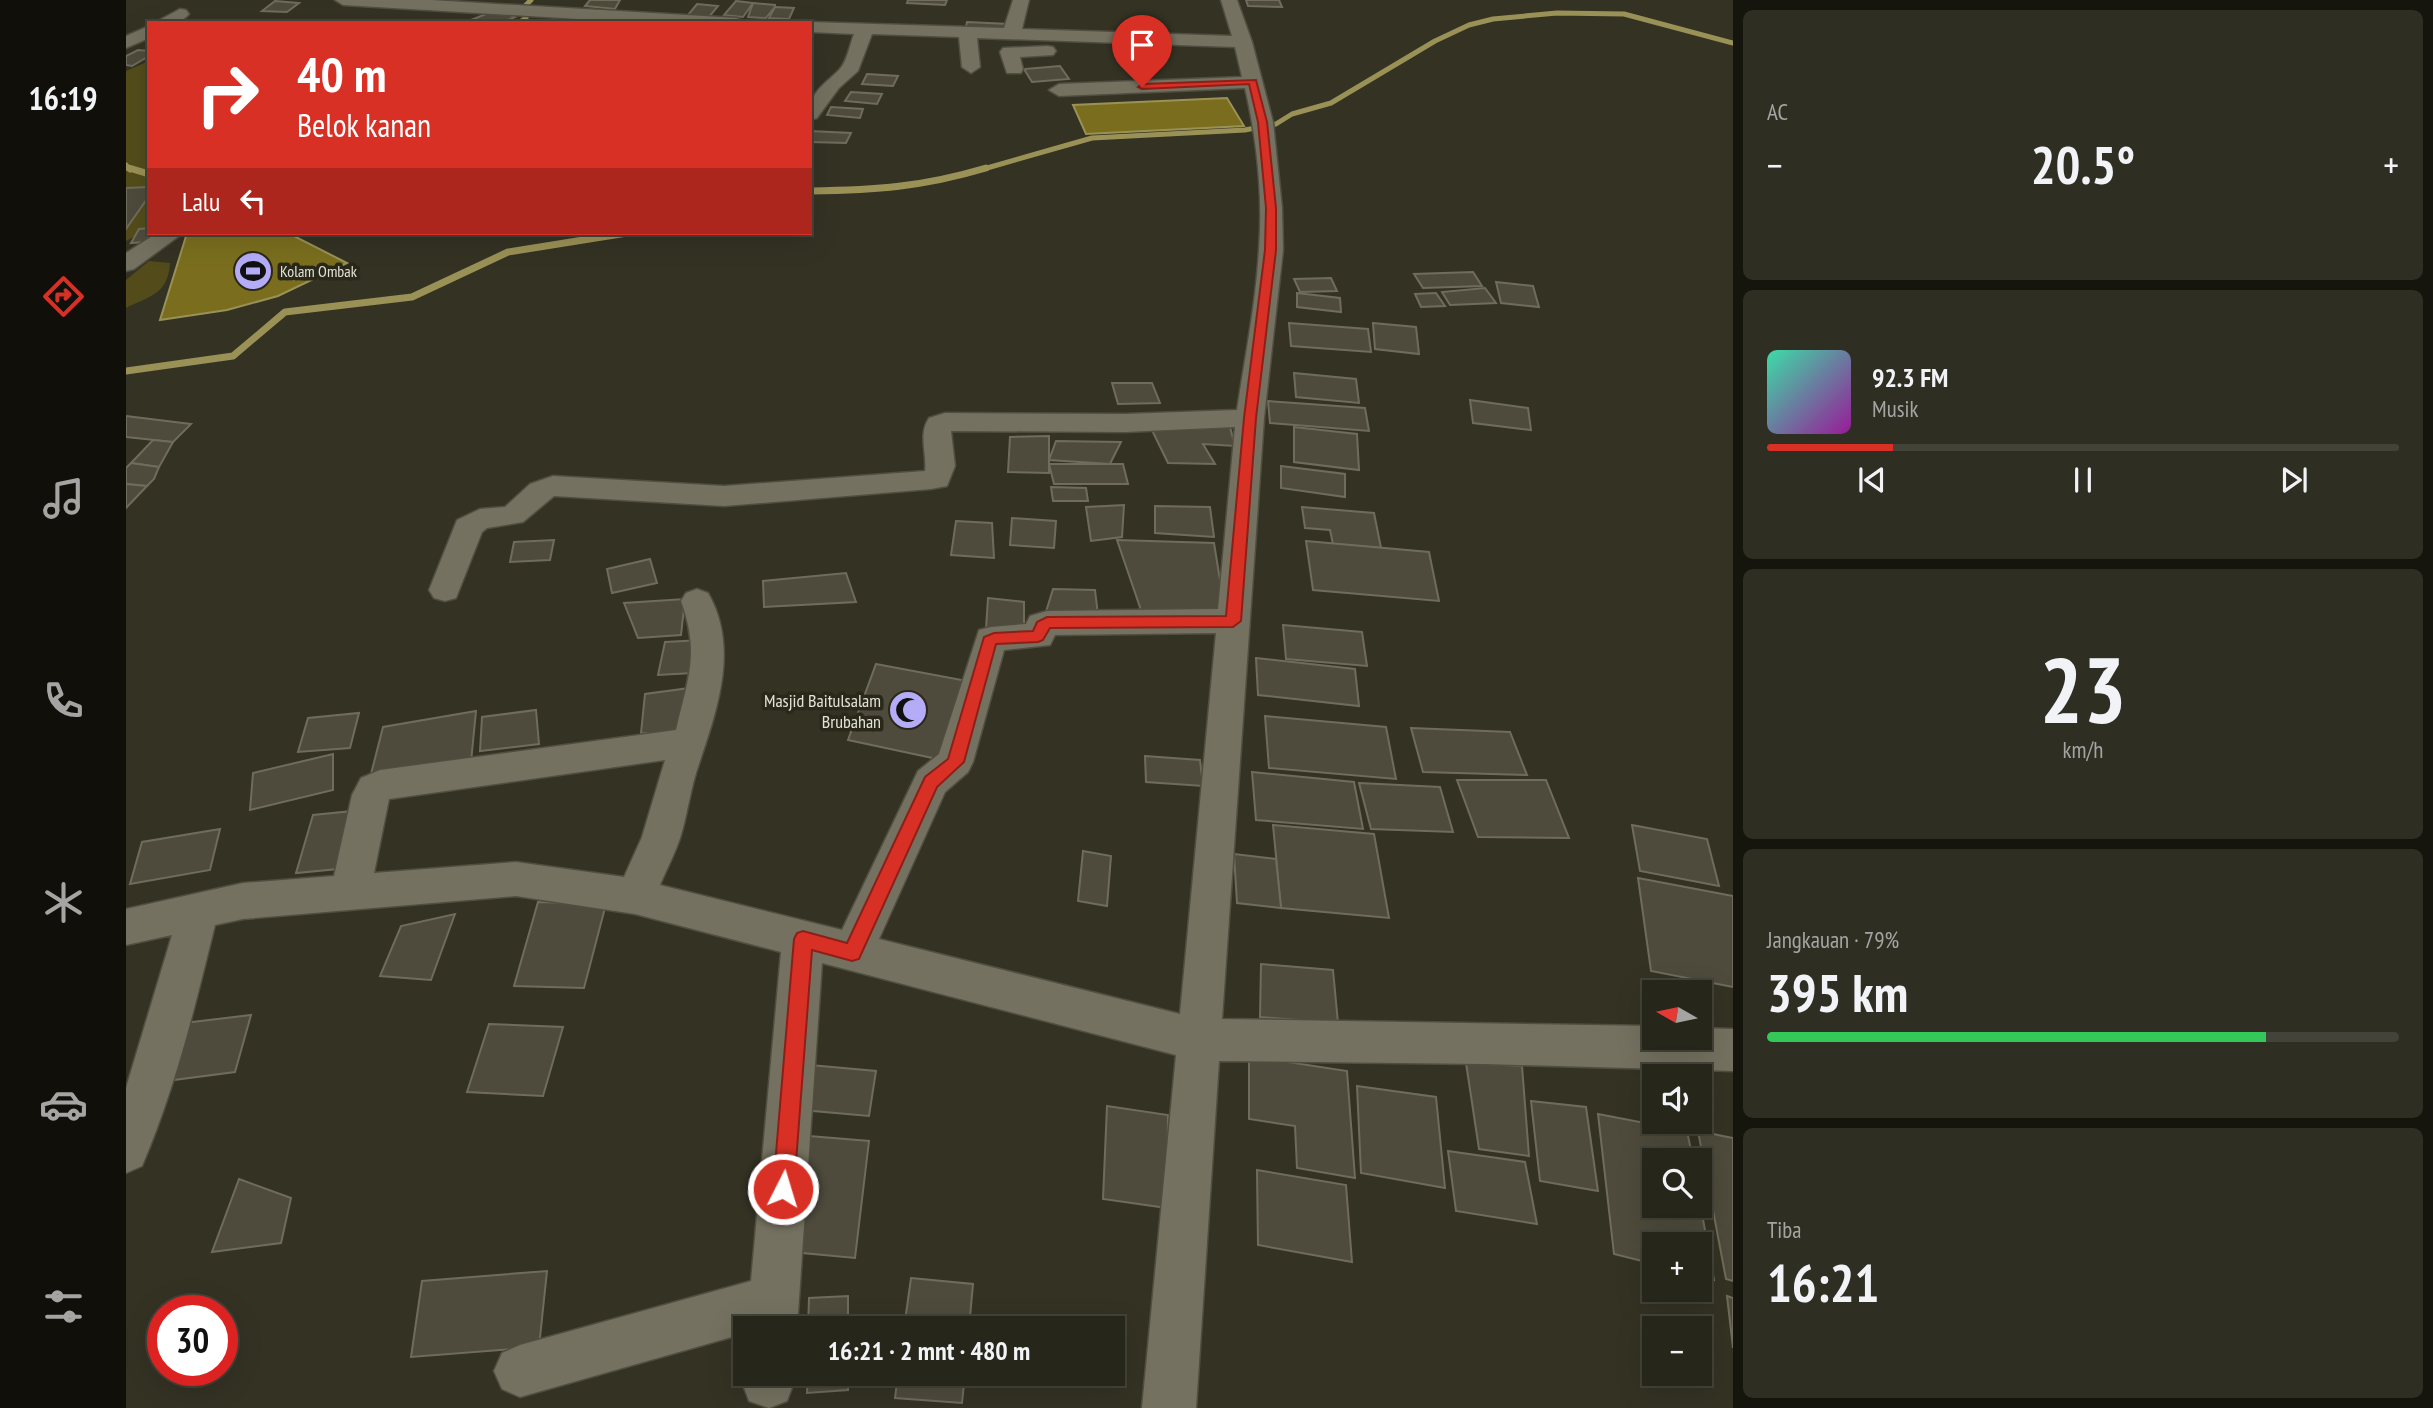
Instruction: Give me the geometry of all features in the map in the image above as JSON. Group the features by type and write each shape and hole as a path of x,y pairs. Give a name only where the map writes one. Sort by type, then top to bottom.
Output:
{"street":[{"path":"343,0 521,11 574,19 662,21"},
{"path":"1011,35 1021,0"},
{"path":"1169,1408 1250,418 1271,250 1271,208 1263,126 1243,42 1229,0"},
{"path":"707,21 720,7"},
{"path":"167,21 180,14"},
{"path":"812,27 1243,42"},
{"path":"812,111 829,88 849,71 865,29"},
{"path":"126,43 147,32"},
{"path":"968,33 971,67"},
{"path":"1014,69 1009,52 1125,50 1119,38"},
{"path":"822,73 844,74"},
{"path":"1059,90 1253,82"},
{"path":"126,264 169,235"},
{"path":"445,590 468,527 474,520 519,512 541,488 553,485 724,496 931,480 937,479 940,473 936,434 939,424 945,422 1125,423 1250,418"},
{"path":"635,896 661,837 678,773 691,742 707,668 709,647 697,601"},
{"path":"852,953 931,782 956,762 991,639 1038,636 1042,625 1047,623 1233,621"},
{"path":"349,892 371,795 380,785 691,742"},
{"path":"126,927 243,901 516,879 635,896 1198,1040 1484,1042 1733,1050"},
{"path":"126,1150 169,1028 198,912"},
{"path":"520,1371 773,1314 803,939"}],"shaded area":[{"path":"147,62 147,192 126,197 126,71"},
{"path":"1227,98 1244,126 1086,134 1073,105"},
{"path":"147,203 147,230 126,241 126,219 139,204"},
{"name":"Kolam Ombak","path":"186,235 292,235 347,263 278,296 227,310 160,320"},
{"path":"149,261 170,263 166,282 150,297 126,308 126,280"}],"building":[{"path":"590,0 620,0 615,9 585,6"},
{"path":"908,0 947,0 945,5 907,3"},
{"path":"1246,0 1279,0 1282,7 1248,6"},
{"path":"275,1 299,3 287,12 262,11"},
{"path":"736,1 753,3 743,17 724,15"},
{"path":"753,3 775,7 766,18 748,17"},
{"path":"697,4 718,6 709,17 688,15"},
{"path":"775,7 794,8 789,19 769,18"},
{"path":"491,12 515,17 506,21 471,20"},
{"path":"967,22 1009,24 1012,32 965,31"},
{"path":"138,50 147,51 147,57 132,66 126,65 126,56"},
{"path":"1060,66 1069,79 1032,82 1024,69"},
{"path":"867,74 898,76 893,86 862,84"},
{"path":"851,92 882,94 877,104 845,101"},
{"path":"831,107 863,109 860,118 827,115"},
{"path":"812,131 851,133 846,143 812,142"},
{"path":"147,187 147,199 126,229 126,188"},
{"path":"147,228 147,235 160,235 157,241 131,243 139,229"},
{"path":"1473,272 1482,286 1423,288 1414,274"},
{"path":"1331,278 1337,291 1300,292 1294,279"},
{"path":"1496,282 1533,286 1539,307 1501,303"},
{"path":"1485,288 1496,303 1450,305 1442,292"},
{"path":"1297,293 1340,298 1341,312 1297,307"},
{"path":"1436,293 1445,306 1421,307 1415,294"},
{"path":"1289,323 1368,329 1371,352 1291,346"},
{"path":"1373,323 1416,327 1419,354 1375,349"},
{"path":"1294,373 1356,379 1359,403 1296,397"},
{"path":"1112,383 1152,383 1160,403 1118,404"},
{"path":"1470,400 1528,408 1531,430 1473,423"},
{"path":"1268,401 1365,408 1369,431 1270,423"},
{"path":"126,416 191,424 173,442 126,437"},
{"path":"1148,422 1230,427 1235,446 1203,444 1215,464 1168,463"},
{"path":"1294,427 1357,434 1359,470 1294,462"},
{"path":"1049,436 1049,473 1008,472 1010,437"},
{"path":"153,440 173,442 159,467 131,463"},
{"path":"1056,441 1121,442 1110,464 1049,460"},
{"path":"131,463 159,467 154,479 147,486 126,484 126,468"},
{"path":"1049,464 1123,464 1128,484 1054,484"},
{"path":"1281,466 1345,474 1345,497 1281,488"},
{"path":"126,484 147,486 126,508"},
{"path":"1051,487 1086,488 1088,501 1053,501"},
{"path":"1124,505 1122,537 1091,541 1086,507"},
{"path":"1155,506 1210,507 1214,537 1155,533"},
{"path":"1302,507 1374,513 1381,548 1333,544 1330,530 1305,528"},
{"path":"1012,518 1056,521 1054,548 1010,545"},
{"path":"956,521 992,523 994,558 951,555"},
{"path":"554,540 550,560 510,562 514,542"},
{"path":"1117,540 1214,543 1226,617 1144,619"},
{"path":"1306,541 1429,552 1439,601 1313,590"},
{"path":"650,559 657,583 612,593 607,569"},
{"path":"846,573 856,602 764,607 763,581"},
{"path":"1053,589 1095,590 1098,615 1045,615"},
{"path":"988,598 1024,602 1024,629 986,629"},
{"path":"685,599 681,635 638,638 624,603"},
{"path":"1283,625 1362,632 1367,666 1286,659"},
{"path":"702,640 693,673 658,675 665,642"},
{"path":"1256,658 1355,669 1359,706 1258,695"},
{"name":"Masjid Baitulsalam Brubahan","path":"876,664 967,681 942,760 848,740"},
{"path":"697,687 684,734 641,733 645,694"},
{"path":"536,710 539,744 480,751 482,717"},
{"path":"476,711 471,762 371,774 383,727"},
{"path":"359,713 350,748 298,752 308,718"},
{"path":"1265,716 1386,727 1396,779 1269,768"},
{"path":"1411,728 1510,732 1527,775 1423,772"},
{"path":"333,754 333,790 250,810 253,773"},
{"path":"1145,756 1200,760 1203,786 1146,782"},
{"path":"1252,772 1354,782 1363,829 1256,820"},
{"path":"1457,780 1546,780 1569,838 1478,837"},
{"path":"1359,783 1440,787 1453,832 1371,829"},
{"path":"353,811 338,869 296,873 313,815"},
{"path":"1273,825 1374,834 1389,918 1281,908"},
{"path":"1632,825 1707,839 1719,886 1640,871"},
{"path":"220,829 210,870 130,884 142,842"},
{"path":"1083,851 1111,856 1107,906 1078,901"},
{"path":"1234,854 1276,859 1281,908 1237,903"},
{"path":"1638,878 1733,896 1733,987 1712,983 1712,980 1697,980 1651,971"},
{"path":"538,902 606,904 584,988 514,986"},
{"path":"455,914 431,980 380,976 401,926"},
{"path":"1261,964 1333,970 1338,1023 1260,1017"},
{"path":"251,1015 235,1072 166,1081 184,1023"},
{"path":"489,1024 563,1027 543,1096 467,1092"},
{"path":"1249,1056 1347,1071 1355,1178 1297,1168 1295,1126 1249,1119"},
{"path":"1466,1063 1522,1066 1529,1156 1479,1149"},
{"path":"810,1065 876,1071 869,1116 802,1110"},
{"path":"1357,1086 1436,1097 1445,1188 1361,1173"},
{"path":"1531,1101 1586,1107 1598,1191 1540,1181"},
{"path":"1107,1106 1168,1115 1167,1208 1103,1199"},
{"path":"1598,1114 1642,1122 1642,1134 1688,1134 1691,1148 1642,1148 1642,1218 1703,1218 1705,1232 1642,1232 1642,1261 1614,1254"},
{"path":"1699,1134 1733,1138 1733,1281 1726,1279 1712,1205 1712,1148 1701,1148"},
{"path":"809,1136 869,1141 855,1258 792,1252"},
{"path":"1448,1151 1525,1162 1537,1224 1456,1211"},
{"path":"1257,1170 1346,1185 1352,1262 1258,1245"},
{"path":"239,1179 291,1198 281,1243 212,1252"},
{"path":"547,1271 539,1347 411,1357 422,1281"},
{"path":"911,1278 973,1284 970,1316 906,1316"},
{"path":"848,1296 848,1316 808,1316 809,1298"},
{"path":"1727,1296 1733,1298 1733,1348"},
{"path":"807,1386 848,1386 848,1390 807,1393"},
{"path":"896,1386 964,1386 962,1403 895,1398"}],"waterway":[{"path":"521,21 526,18 522,9 531,0"},
{"path":"980,170 1092,138 1245,130 1276,124 1292,114 1331,103 1435,41 1469,25 1493,19 1557,13 1624,14 1733,43"},
{"path":"126,165 130,170"},
{"path":"129,168 147,173"},
{"path":"812,191 899,186 986,168"},
{"path":"126,371 233,356 285,312 412,297 508,252 614,235"}],"place":[{"name":"Kolam Ombak","path":"253,271"},
{"name":"Masjid Baitulsalam Brubahan","path":"908,710"}],"route":[{"path":"783,1189 803,939 852,953 931,782 956,762 989,641 994,638 1038,636 1042,625 1047,623 1233,621 1250,418 1271,250 1271,208 1263,122 1253,82 1142,87"}]}
